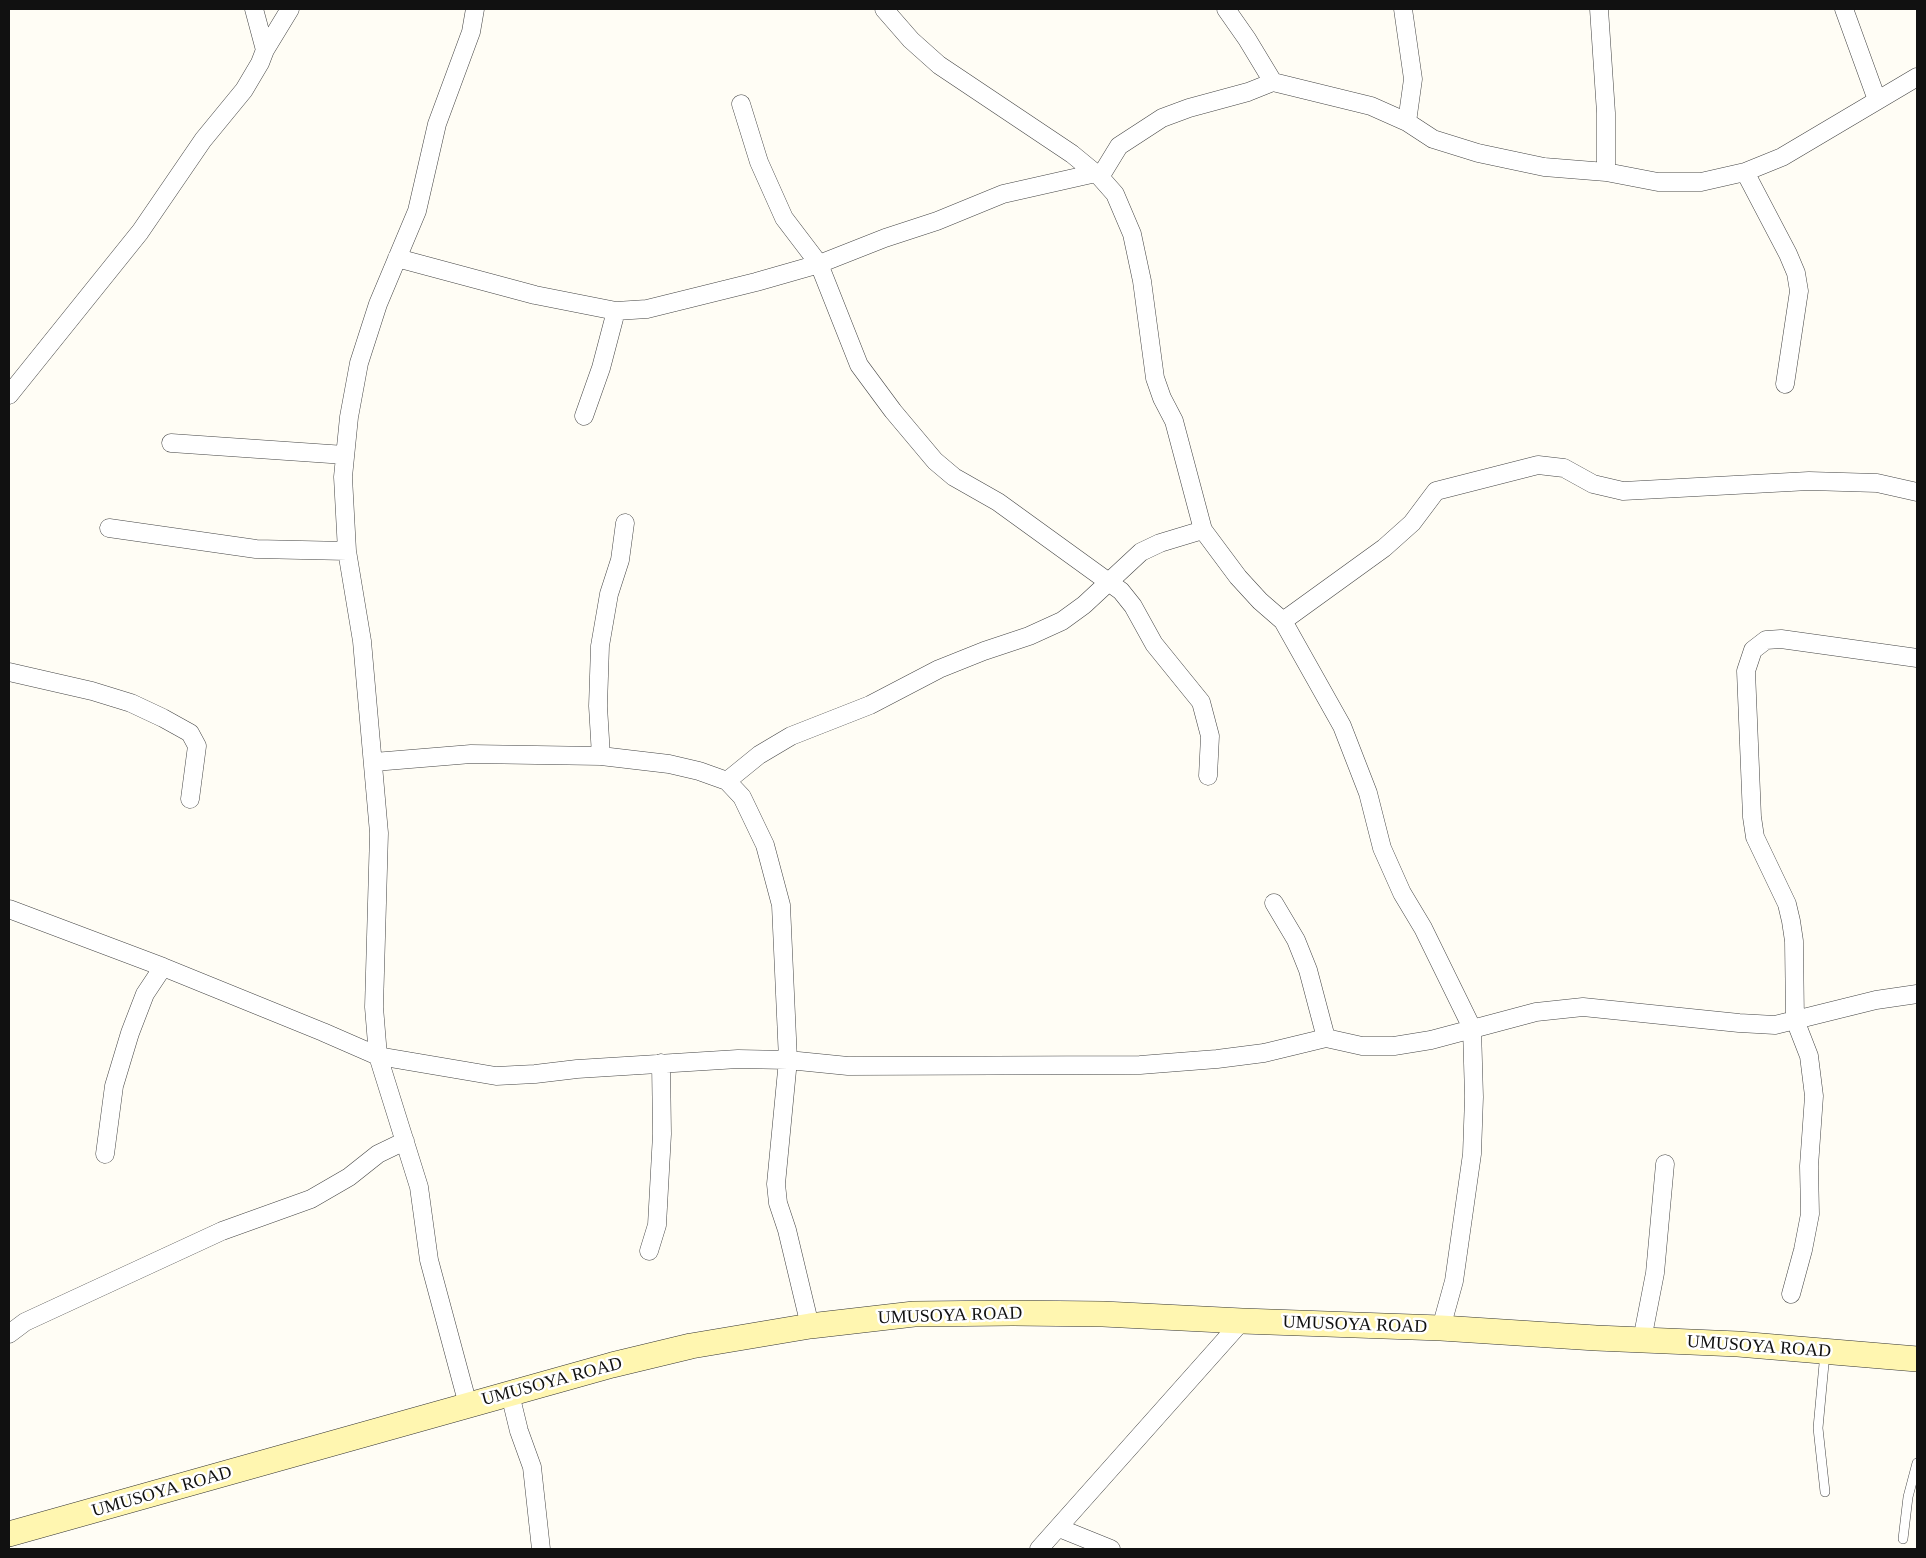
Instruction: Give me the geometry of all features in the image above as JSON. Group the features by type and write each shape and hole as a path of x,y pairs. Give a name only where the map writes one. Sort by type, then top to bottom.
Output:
{"main road":[{"name":"UMUSOYA ROAD","path":"9,1534 612,1365 690,1346 810,1326 914,1314 1103,1314 1441,1328 1738,1344 1915,1358"}],"street":[{"path":"468,1405 430,1260 419,1187 378,1056 374,1007 379,833 362,641 347,551 344,477 349,417 359,363 378,304 417,211 437,124 472,32 474,9"},
{"path":"884,9 911,40 939,65 1065,150 1098,175 1115,194 1132,234 1142,281 1156,378 1162,398 1174,421 1203,530 1244,583 1260,601 1283,620 1342,726 1368,793 1382,848 1402,892 1423,928 1472,1028 1474,1097 1472,1154 1454,1282 1441,1328"},
{"path":"1226,9 1273,82"},
{"path":"1403,9 1412,79 1407,122"},
{"path":"1599,9 1606,112 1606,172"},
{"path":"1844,9 1877,100"},
{"path":"265,50 255,13 289,11"},
{"path":"9,395 140,232 203,140 244,90 260,63 265,50 289,11"},
{"path":"397,258 535,295 616,310 647,309 692,299 819,264 885,238 937,221 1003,194 1098,175 1119,146 1162,118 1189,108 1248,92 1273,82 1371,106 1407,122 1433,139 1478,153 1544,167 1606,172 1658,182 1701,182 1745,172 1782,157 1917,77"},
{"path":"740,104 759,162 784,218 819,264 859,365 893,411 935,462 954,478 998,502 1121,591 1133,606 1154,644 1201,702 1210,736 1208,776"},
{"path":"1745,172 1796,273 1799,290 1785,384"},
{"path":"584,416 601,368 616,310"},
{"path":"171,444 346,455"},
{"path":"1283,620 1384,548 1412,523 1436,491 1538,465 1564,468 1593,484 1623,491 1809,482 1877,483 1917,492"},
{"path":"601,756 598,706 600,646 609,594 620,560 625,523"},
{"path":"109,528 256,549 347,551"},
{"path":"727,781 759,755 791,736 870,705 939,670 984,651 1029,636 1062,621 1084,605 1141,552 1160,543 1203,530"},
{"path":"1791,1294 1804,1250 1810,1214 1808,1166 1814,1096 1809,1056 1795,1020 1794,941 1787,904 1754,837 1746,671 1753,650 1766,640 1781,639 1917,658"},
{"path":"9,672 92,691 130,703 190,733 197,746 190,799"},
{"path":"374,762 471,754 601,756 669,764 699,771 727,781 742,797 766,846 781,905 788,1060 776,1184 778,1203 787,1230 810,1326"},
{"path":"1274,903 1296,940 1305,963 1326,1038"},
{"path":"9,910 163,967 378,1056 496,1076 738,1059 788,1060 848,1066 1140,1065 1255,1054 1326,1038 1362,1046 1394,1046 1431,1040 1536,1012 1583,1007 1739,1024 1775,1026 1876,1000 1917,994"},
{"path":"105,1154 114,1086 130,1033 145,994 163,967"},
{"path":"649,1251 657,1225 662,1134 661,1063"},
{"path":"9,1334 25,1322 222,1230 311,1199 349,1177 378,1154 405,1141"},
{"path":"1642,1340 1655,1273 1665,1164"},
{"path":"1039,1549 1242,1321"},
{"path":"510,1394 519,1432 532,1467 541,1549"},
{"path":"1059,1528 1111,1549"}],"lane":[{"path":"1825,1351 1818,1428 1825,1492"},
{"path":"1903,1538 1908,1497 1917,1463"}]}
